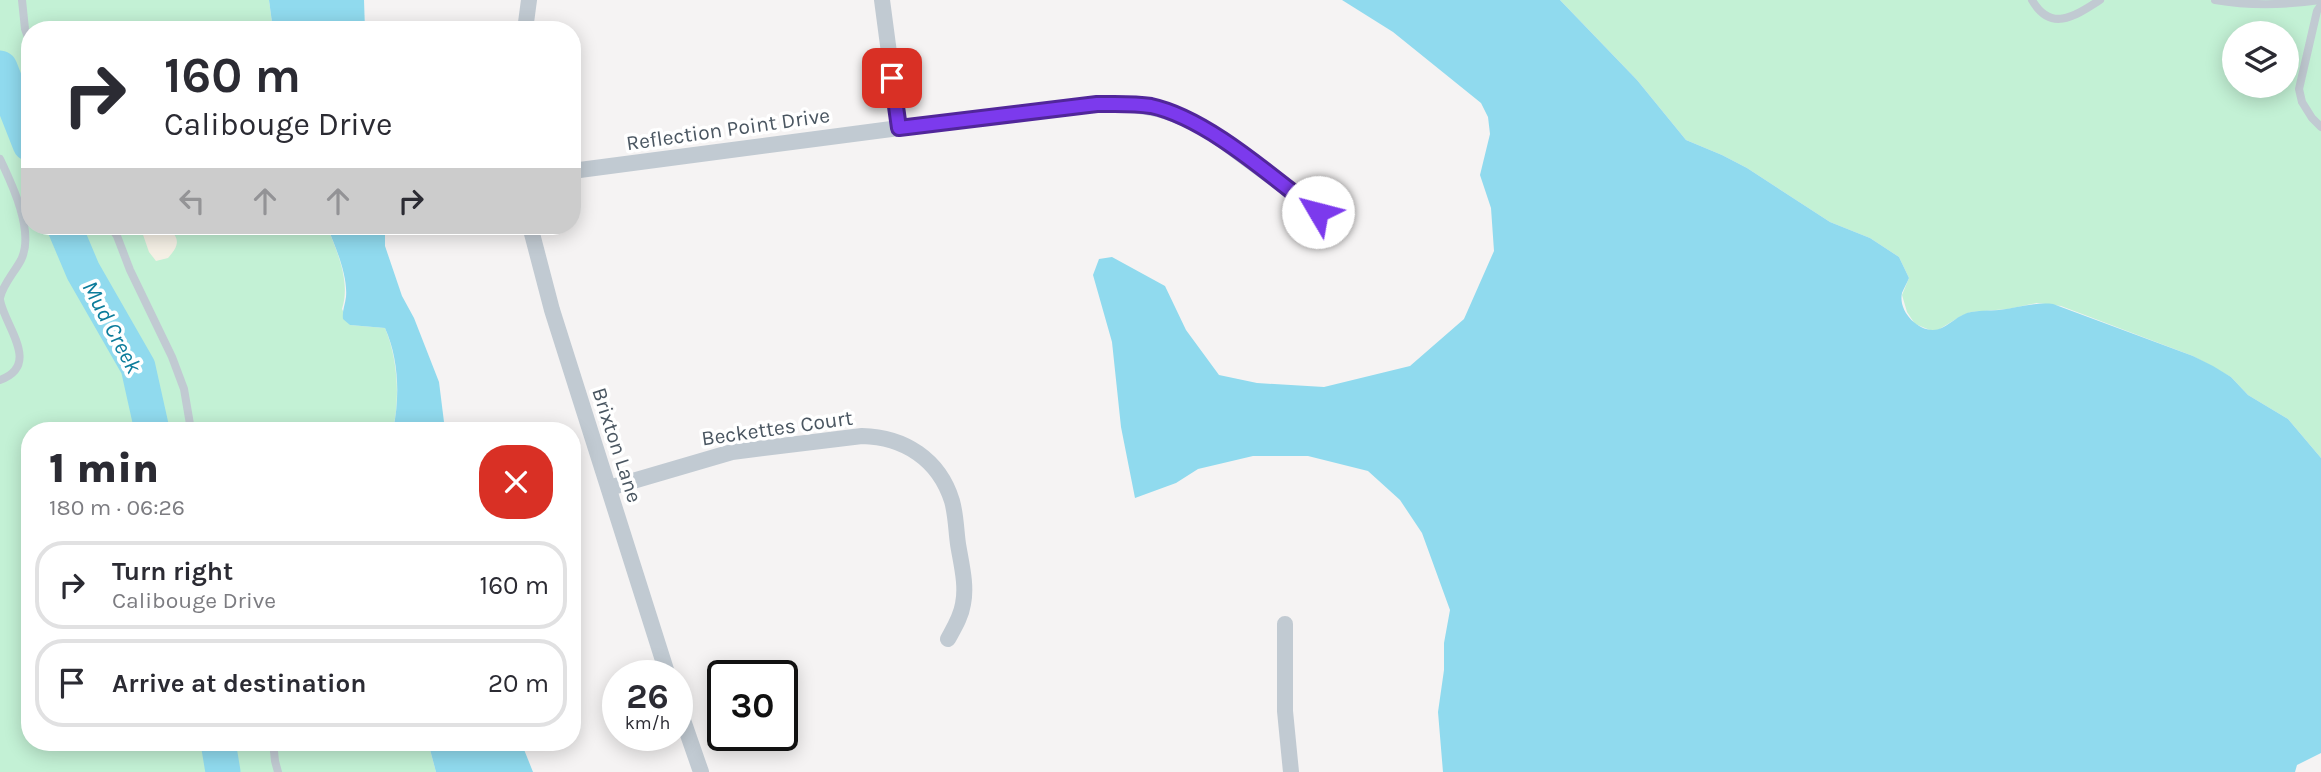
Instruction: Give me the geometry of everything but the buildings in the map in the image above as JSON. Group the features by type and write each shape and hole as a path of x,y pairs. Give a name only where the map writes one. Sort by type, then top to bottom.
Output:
{"street":[{"path":"526,21 529,0"},
{"path":"883,0 899,128"},
{"name":"Reflection Point Drive","path":"581,170 1097,104 1130,104 1152,106 1177,115 1215,135 1318,212"},
{"name":"Brixton Lane","path":"532,235 552,310 663,660"},
{"name":"Beckettes Court","path":"609,488 732,452 862,436 902,443 929,461 953,504 964,603 948,639"},
{"path":"1286,624 1285,712 1291,772"},
{"path":"693,749 701,772"}],"lane":[{"path":"22,0 24,21"},
{"path":"2032,0 2038,10 2047,17 2061,20 2076,15 2100,0"},
{"path":"2215,0 2241,4 2321,3 2300,89 2302,102 2321,127"},
{"path":"0,159 14,186 21,222"},
{"path":"0,380 17,367 20,356 0,299 21,260 24,235"},
{"path":"116,235 172,357 184,389 190,422"},
{"path":"274,751 278,772"}],"green space":[{"path":"0,0 269,0 272,21 21,21 21,235 331,235 344,277 342,309 350,325 385,328 393,353 396,379 394,422 21,422 21,751 430,751 436,772 0,772"},
{"path":"1560,0 2321,0 2321,458 2288,419 2248,395 2231,377 2193,356 2061,306 2037,303 1971,312 1938,330 1915,324 1907,312 1902,295 1909,278 1899,257 1870,238 1830,222 1747,168 1686,140 1637,80"}],"sand":[{"path":"143,235 174,235 176,238 175,249 168,258 156,261 149,252"}],"water":[{"path":"269,0 364,0 365,21 272,21"},
{"path":"1342,0 1560,0 1637,80 1686,140 1747,168 1830,222 1870,238 1899,257 1909,278 1902,293 1903,306 1910,318 1920,327 1937,329 1971,312 2053,304 2193,356 2231,377 2248,395 2288,419 2321,458 2321,753 2297,765 2295,772 1443,772 1438,712 1444,670 1444,643 1450,610 1422,533 1400,500 1368,471 1308,456 1253,456 1198,469 1176,483 1135,498 1121,427 1112,342 1093,275 1099,259 1112,257 1165,286 1186,330 1219,375 1257,383 1324,387 1410,366 1464,319 1494,251 1491,208 1480,175 1490,134 1488,117 1481,103 1393,32"},
{"path":"330,235 385,235 385,246 402,296 414,318 439,382 444,422 394,422 397,379 390,340 385,328 350,325 343,319 346,288"},
{"path":"430,751 525,751 533,772 436,772"}],"waterway":[{"name":"Mud Creek","path":"0,68 21,121"},
{"name":"Mud Creek","path":"68,235 83,271 138,367 150,422"},
{"name":"Mud Creek","path":"220,751 223,772"}],"route":[{"path":"892,78 899,128 1097,104 1152,106 1196,123 1215,135 1318,212"}]}
